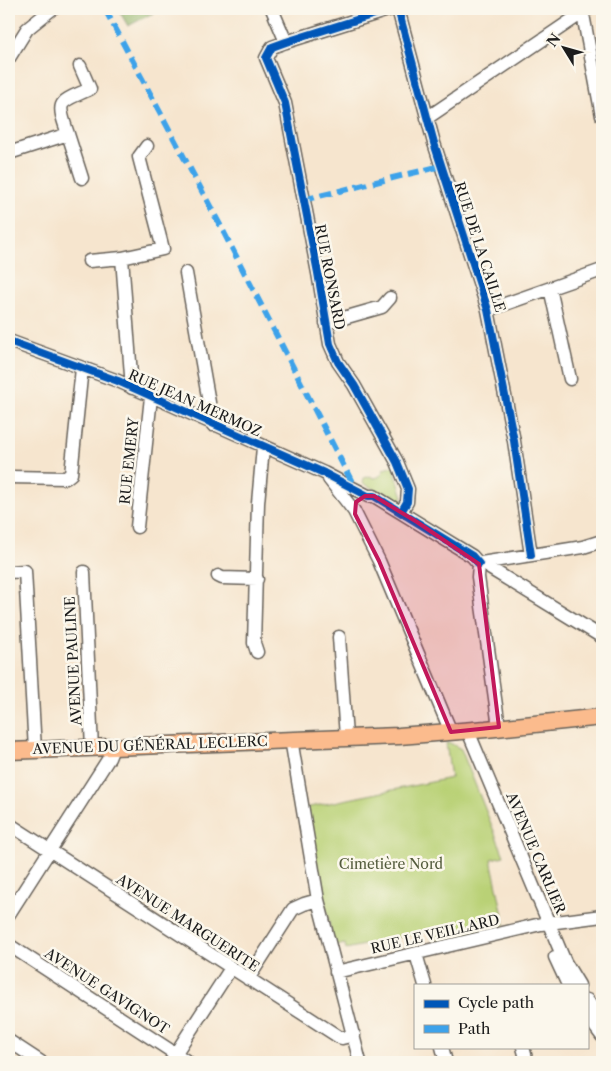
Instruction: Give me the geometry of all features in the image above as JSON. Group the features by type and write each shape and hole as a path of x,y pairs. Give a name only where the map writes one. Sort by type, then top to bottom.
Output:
{"main road":[{"name":"AVENUE DU GÉNÉRAL LECLERC","path":"9,751 113,748 460,731 602,717"}],"street":[{"path":"9,58 27,30 52,9"},
{"path":"272,9 286,42 391,9"},
{"name":"RUE DE LA CAILLE","path":"398,9 427,118 488,310 514,441 531,555"},
{"path":"427,118 584,10 602,116"},
{"name":"RUE RONSARD","path":"286,42 272,47 266,58 285,103 330,344 333,353 365,403 397,462 408,489 407,502 401,512"},
{"path":"80,66 90,90 66,99 60,112 82,178"},
{"path":"9,154 68,134"},
{"path":"89,261 122,258 164,249 140,157 147,146"},
{"path":"122,258 132,388"},
{"path":"488,310 602,270"},
{"path":"186,273 213,425"},
{"path":"550,288 570,379"},
{"path":"326,322 382,307 390,298"},
{"name":"RUE JEAN MERMOZ","path":"9,341 132,388 324,473 368,496 374,496 602,637"},
{"path":"9,477 66,478 71,474 82,368"},
{"name":"RUE EMERY","path":"136,527 151,397"},
{"path":"257,652 254,643 258,503 263,447"},
{"name":"RUE JEAN MERMOZ","path":"324,473 354,511 460,731"},
{"path":"354,511 355,504 359,499 368,496"},
{"path":"499,727 478,576 483,563 583,547 602,541"},
{"path":"9,572 25,571 35,750"},
{"name":"AVENUE PAULINE","path":"84,572 92,748"},
{"path":"218,576 222,578 257,579"},
{"path":"339,637 346,737"},
{"name":"AVENUE CARLIER","path":"460,731 545,923 577,984"},
{"path":"291,739 318,900 360,1062"},
{"path":"9,914 110,758 113,748"},
{"name":"AVENUE MARGUERITE","path":"9,824 339,1037 354,1035"},
{"path":"248,979 293,909 318,900"},
{"name":"RUE LE VEILLARD","path":"336,972 545,923 602,916"},
{"name":"AVENUE CARLIER","path":"545,923 559,968 567,984"},
{"name":"AVENUE GAVIGNOT","path":"9,946 173,1058 188,1062"},
{"path":"416,954 425,984"},
{"path":"173,1058 231,968"},
{"path":"588,1001 602,1022"},
{"path":"588,1017 602,1036"},
{"path":"9,1042 41,1062"},
{"path":"442,1048 446,1062"},
{"path":"523,1048 527,1062"}],"highlighted area":[{"path":"365,496 374,496 417,522 479,564 499,727 451,732 379,561 355,514 356,502"}],"green space":[{"path":"118,9 161,9 128,26"},
{"path":"393,466 403,497 397,502 363,483 364,478 377,477 384,469"},
{"name":"Cimetière Nord","path":"446,743 461,749 504,856 491,859 505,925 439,943 435,929 346,949 345,944 334,946 305,808 451,778"}],"marked path":[{"path":"105,9 220,225 355,488"},
{"path":"303,200 441,166"}],"cycle path":[{"path":"391,9 272,47 266,58 285,103 330,344 338,362 354,385 397,462 408,489 407,502 401,512"},
{"path":"398,9 434,143 488,310 514,441 531,555"},
{"path":"9,341 118,381 324,473 368,496 374,496 472,556 479,564"}]}
